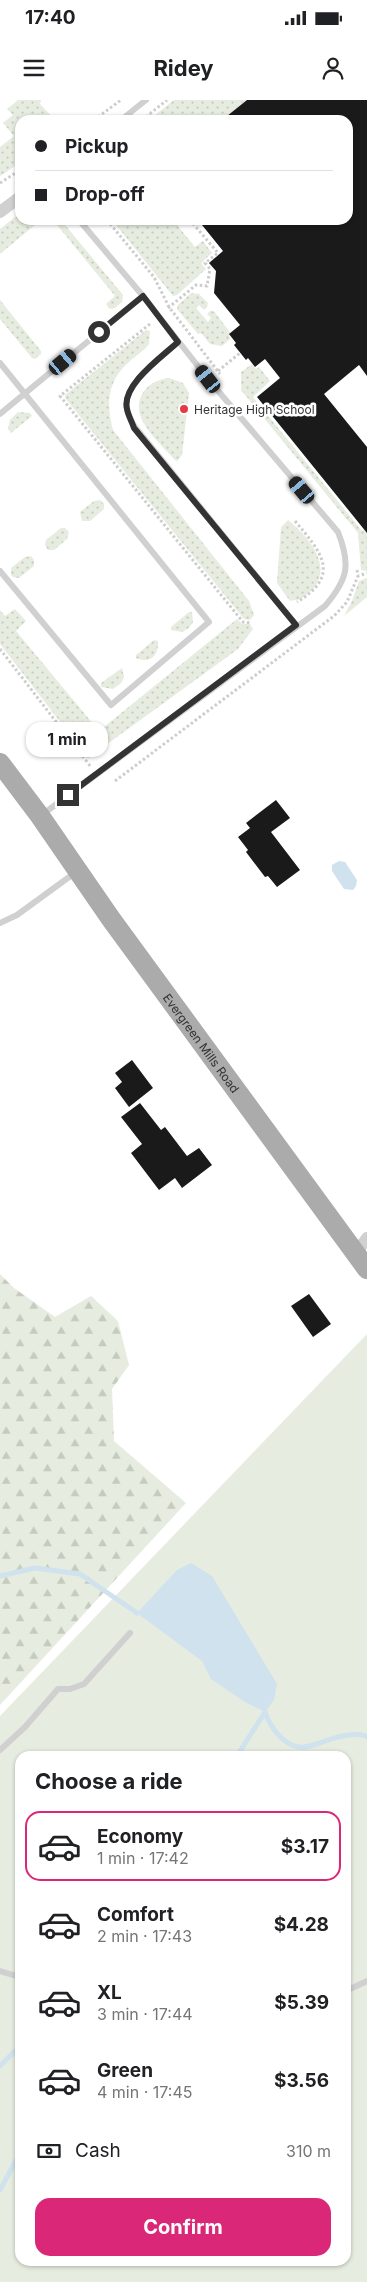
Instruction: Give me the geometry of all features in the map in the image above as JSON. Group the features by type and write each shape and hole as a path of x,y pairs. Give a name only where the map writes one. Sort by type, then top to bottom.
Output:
{"main road":[{"name":"Evergreen Mills Road","path":"0,763 40,816 77,871 363,1253"}],"street":[{"path":"0,212 15,201"}],"lane":[{"path":"127,115 146,100"},
{"path":"40,816 296,625 325,606 339,590 346,569 345,550 338,532 82,225"},
{"path":"0,414 143,296"},
{"path":"178,342 138,379 129,392 126,408 134,428 296,625"},
{"path":"0,363 210,622 111,705 0,571"},
{"path":"0,923 18,915 77,871"},
{"path":"0,1750 58,1690 70,1689 84,1684 130,1633"},
{"path":"0,1971 15,1976"},
{"path":"351,1989 367,1981"}],"path":[{"path":"101,115 121,100"},
{"path":"148,115 167,100"},
{"path":"0,184 15,174"},
{"path":"111,225 154,277 169,307"},
{"path":"164,311 196,286 207,286 210,269 206,263 218,253 194,225"},
{"path":"150,324 60,396 243,622 252,623"},
{"path":"218,371 240,353"},
{"path":"295,522 317,548 323,563 323,574 315,591 298,602"},
{"path":"115,781 334,616 347,602 358,576"},
{"path":"0,649 96,774"}],"green space":[{"path":"18,100 41,100 40,104 50,115 15,115 15,166 0,176 0,147 14,136 3,123 13,115 7,109"},
{"path":"174,100 246,100 228,115 155,115"},
{"path":"15,217 15,225 35,225 0,254 0,229"},
{"path":"57,225 65,225 123,295 122,302 115,308 110,309 106,304 115,296"},
{"path":"116,225 177,225 195,247 203,241 212,253 201,263 206,269 177,295 173,296"},
{"path":"191,293 199,294 208,303 204,310 199,305 196,308 208,322 211,318 207,314 210,311 214,311 231,334 229,336 230,339 222,346 210,344 201,333 198,334 177,309 178,305"},
{"path":"0,300 41,351 41,354 35,359 32,358 0,319"},
{"path":"146,330 150,331 149,344 122,369 112,385 109,411 113,430 249,601 254,615 250,620 244,619 65,398 65,395"},
{"path":"252,364 256,369 259,367 270,381 253,397 362,531 367,527 367,571 361,570 358,533 241,390 241,372"},
{"path":"169,378 183,383 189,393 182,455 177,461 149,430 139,412 141,398 149,386 161,379"},
{"path":"18,412 30,413 32,416 11,433 8,429 10,420"},
{"path":"100,500 104,504 104,509 90,521 82,521 80,512 94,501"},
{"path":"288,520 315,551 319,560 320,570 319,579 313,589 301,598 290,601 277,583 281,527"},
{"path":"61,528 65,528 69,532 67,539 54,550 48,550 45,545 46,540"},
{"path":"31,556 34,560 34,566 19,578 13,577 11,575 11,568 25,557"},
{"path":"367,578 367,597 344,616 359,581"},
{"path":"15,609 26,621 16,631 99,731 237,619 242,624 250,624 253,629 238,649 88,758 0,644 0,610 5,616"},
{"path":"189,612 192,612 193,622 189,628 182,632 171,630 171,627"},
{"path":"154,640 158,641 158,646 153,657 145,660 136,658 136,655"},
{"path":"122,668 124,677 121,683 113,689 101,687 101,683"},
{"path":"0,1274 14,1288 55,1317 91,1296 118,1321 129,1365 112,1389 114,1441 186,1503 0,1705"},
{"path":"367,1334 367,2282 0,2282 0,1716"}],"water":[{"path":"339,861 345,862 357,880 353,890 344,889 332,871 332,865"},
{"path":"191,1563 212,1576 277,1684 274,1700 265,1712 245,1702 211,1679 202,1661 137,1613 177,1570"}],"building":[{"name":"Heritage High School","path":"247,100 367,100 367,376 359,365 324,394 367,447 367,533 257,397 280,378 265,359 255,367 248,358 246,360 234,345 236,343 229,334 240,325 214,293 216,271 209,263 223,251 202,225 353,225 353,115 228,115"},
{"path":"276,800 290,818 271,832 300,870 277,887 268,876 265,877 246,852 248,850 238,837 250,828 246,823"},
{"path":"132,1060 153,1088 129,1107 115,1088 122,1082 115,1073"},
{"path":"140,1103 161,1130 165,1127 187,1156 199,1148 212,1165 182,1188 175,1178 159,1190 131,1153 142,1144 121,1117"},
{"path":"309,1294 331,1324 313,1337 291,1306"}],"waterway":[{"path":"0,1576 35,1568 80,1574 137,1613"},
{"path":"265,1712 276,1732 288,1743 295,1746 310,1746 348,1735 367,1737"},
{"path":"240,1751 265,1712"},
{"path":"0,2066 15,2051"},
{"path":"0,2190 15,2162"}],"place":[{"name":"Heritage High School","path":"184,409"}],"route":[{"path":"68,795 296,625 134,428 126,408 129,392 138,379 178,342 157,317 143,296 99,332"}]}
